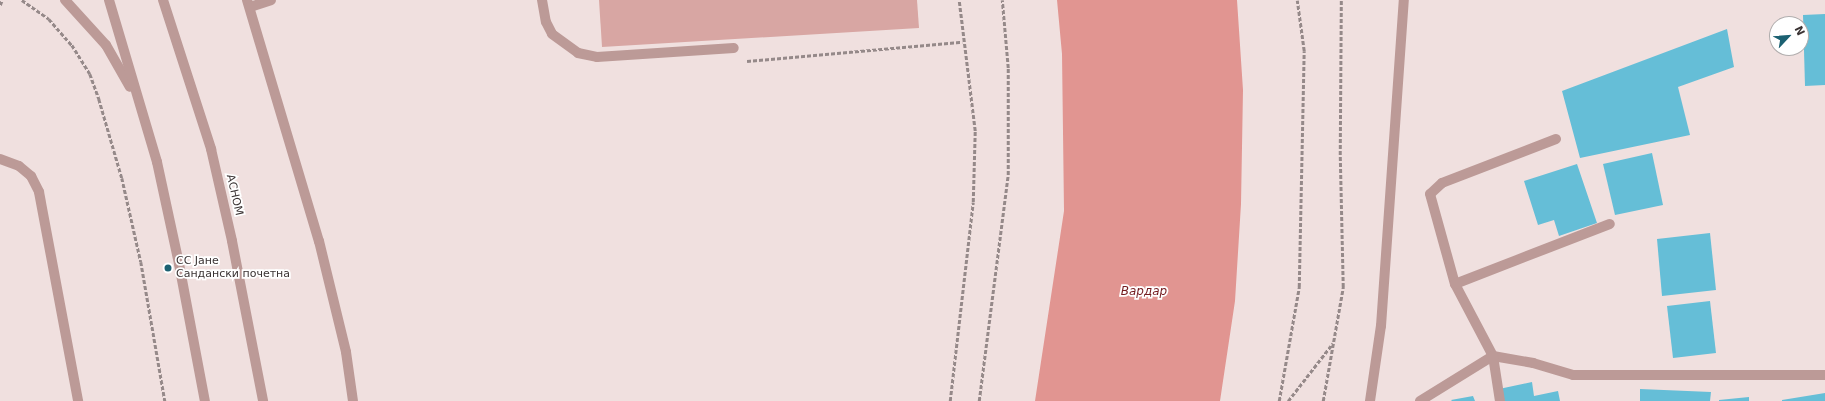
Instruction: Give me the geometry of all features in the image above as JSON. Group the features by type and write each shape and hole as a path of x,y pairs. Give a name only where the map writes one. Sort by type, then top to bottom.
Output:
{"street":[{"path":"65,0 106,45 143,114"},
{"path":"109,0 143,114 179,264 205,401"},
{"name":"АСНОМ","path":"163,0 211,149 232,241 263,401"},
{"path":"271,0 248,4 319,240 346,352 353,401"},
{"path":"542,0 546,22 552,34 578,53 597,57 734,48"},
{"path":"1370,401 1381,326 1404,0"},
{"path":"1500,401 1493,356 1455,284 1430,194 1442,183 1556,139"},
{"path":"0,159 19,166 31,176 39,192 78,401"},
{"path":"1455,284 1610,224"},
{"path":"1420,401 1493,356 1533,363 1573,375 1825,375"}],"path":[{"path":"0,5 2,0"},
{"path":"22,0 49,19 72,44 90,74 99,99 122,178 141,262 165,401"},
{"path":"950,401 973,202 975,131 962,42 959,0"},
{"path":"979,401 1008,174 1008,68 1002,0"},
{"path":"1279,401 1299,287 1304,51 1297,0"},
{"path":"1323,401 1343,287 1340,155 1341,0"},
{"path":"734,48 745,61 962,42"},
{"path":"1288,401 1334,343"}],"shaded area":[{"path":"599,0 917,0 919,28 602,47"}],"water":[{"name":"Вардар","path":"1057,0 1237,0 1243,90 1241,204 1235,301 1220,401 1035,401 1064,211 1062,54"}],"building":[{"path":"1825,14 1825,85 1805,86 1804,56 1809,56 1809,16 1803,15"},
{"path":"1727,29 1734,67 1678,87 1690,135 1580,158 1562,91"},
{"path":"1652,153 1663,205 1615,215 1603,164"},
{"path":"1577,164 1597,223 1559,236 1554,220 1538,225 1524,181"},
{"path":"1710,233 1716,290 1662,296 1657,239"},
{"path":"1710,301 1716,353 1673,358 1667,306"},
{"path":"1532,382 1534,396 1558,391 1560,401 1501,401 1499,389"},
{"path":"1640,389 1711,392 1710,401 1640,401"},
{"path":"1825,393 1825,401 1782,401 1782,400"},
{"path":"1473,396 1475,401 1451,400"},
{"path":"1749,397 1749,401 1719,401 1719,400"}],"place":[{"name":"СС Јане Сандански почетна","path":"168,268"}]}
